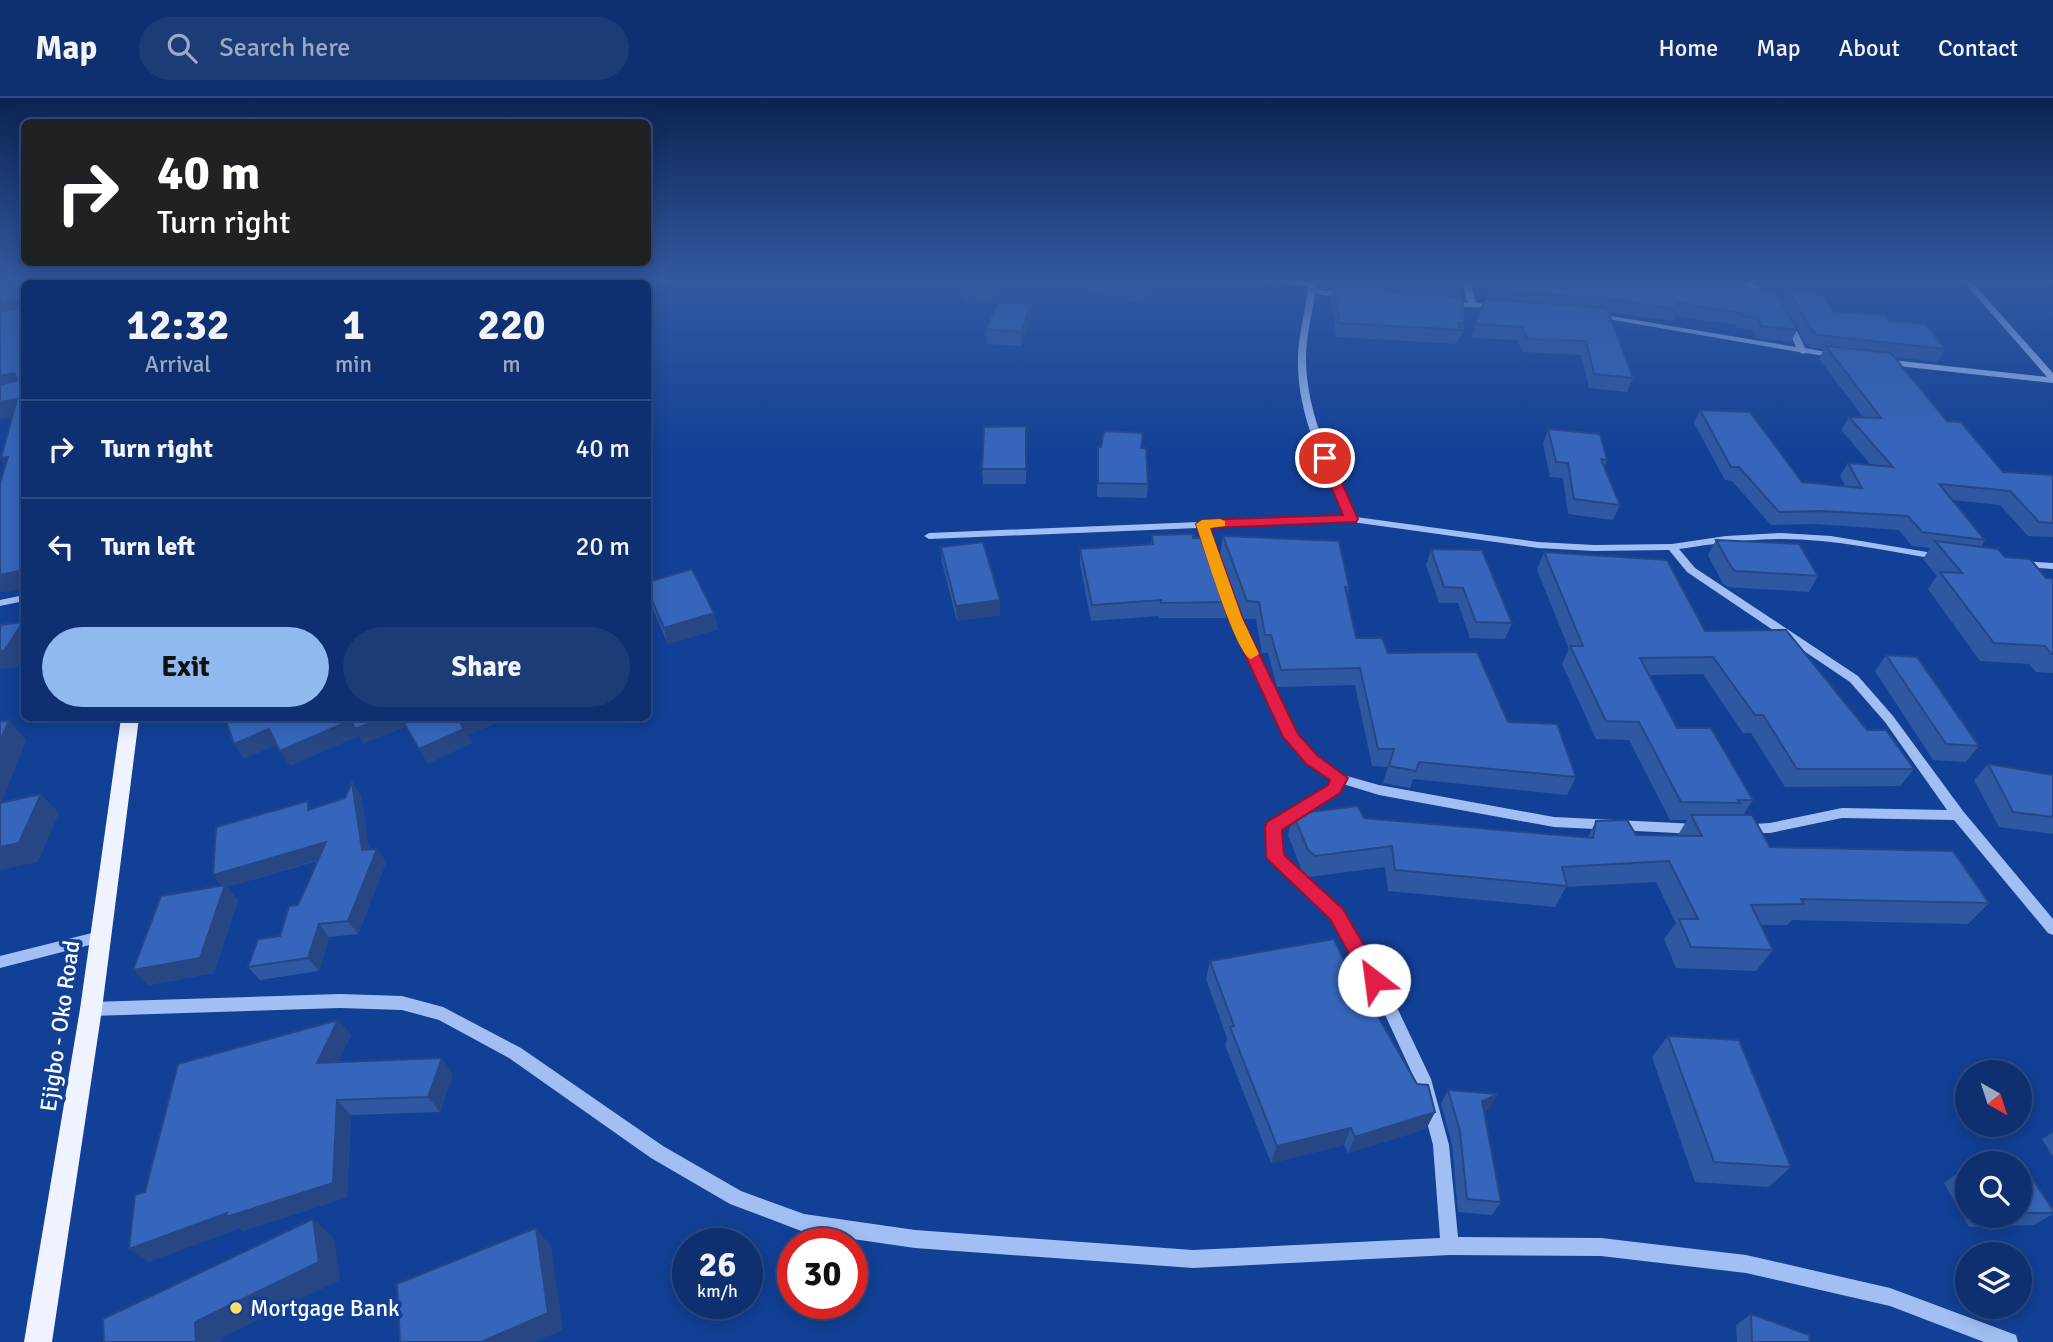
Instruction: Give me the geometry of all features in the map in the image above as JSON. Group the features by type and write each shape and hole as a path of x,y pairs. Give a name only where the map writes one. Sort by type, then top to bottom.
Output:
{"main road":[{"name":"Ejigbo - Oko Road","path":"38,1342 91,1009 130,721"}],"street":[{"path":"1304,340 1304,387 1325,458 1352,519"},
{"path":"1736,340 1851,358"},
{"path":"1797,340 1803,352"},
{"path":"2019,340 2053,379"},
{"path":"1878,361 2053,379"},
{"path":"929,536 1352,519 1538,545 1594,548 1671,547 1726,539 1781,536 1831,540 1952,558"},
{"path":"1202,524 1235,618 1292,737 1312,760 1339,778 1379,790 1554,822 1708,829"},
{"path":"1671,547 1692,570 1713,586 1854,680 1889,719 1958,815 2053,929"},
{"path":"2005,563 2053,566"},
{"path":"0,603 21,599"},
{"path":"1339,778 1334,789 1273,827 1275,858 1336,914 1387,1002 1425,1084 1441,1145 1450,1247"},
{"path":"1733,829 1770,828 1842,813 1958,815"},
{"path":"0,962 100,937"},
{"path":"91,1009 340,1001 402,1003 443,1014 515,1053 657,1152 736,1198 804,1223 915,1239 1193,1259 1450,1247 1601,1247 1746,1264 1890,1297 2008,1342"}],"building":[{"path":"0,340 21,340 21,571 0,575 0,483 8,457 1,458 17,399 0,402 0,385 17,380 14,373 0,376"},
{"path":"1558,340 1619,340 1633,378 1594,374 1586,341"},
{"path":"1864,340 1938,340 1945,349"},
{"path":"1826,346 1891,353 1947,421 1961,422 2003,472 2053,475 2053,523 2039,522 2010,491 1939,484 1985,540 1922,532 1908,516 1823,511 1779,512 1739,467 1731,467 1700,410 1750,412 1802,482 1862,488 1848,463 1893,467 1849,417 1881,418"},
{"path":"1026,426 1026,469 982,469 984,427"},
{"path":"1548,429 1600,434 1607,460 1601,459 1620,505 1574,499 1568,463 1556,462"},
{"path":"1104,431 1143,433 1141,448 1146,448 1148,484 1098,483 1098,447 1101,447"},
{"path":"1193,534 1193,538 1206,538 1229,602 1161,603 1161,600 1092,605 1080,549 1153,544 1152,535"},
{"path":"1223,536 1339,541 1356,638 1382,638 1388,653 1477,652 1508,722 1557,724 1576,777 1419,762 1416,771 1389,766 1394,749 1378,749 1360,668 1281,670 1271,635 1265,635 1259,602 1247,601"},
{"path":"1716,540 1799,544 1818,576 1736,571"},
{"path":"1935,541 1998,549 2005,557 2030,559 2046,578 2053,578 2053,654 2045,646 1994,643 1940,572 1962,573"},
{"path":"983,542 1000,600 956,606 941,547"},
{"path":"1431,549 1482,550 1512,623 1476,622 1463,588 1444,587"},
{"path":"1544,552 1667,560 1705,631 1786,630 1867,730 1886,730 1914,769 1797,769 1763,715 1755,715 1713,657 1640,658 1677,728 1711,728 1753,800 1738,800 1740,803 1681,802 1639,722 1606,721 1570,646 1583,646"},
{"path":"692,569 714,613 664,628 651,598 651,581"},
{"path":"21,622 4,651 0,651 0,625"},
{"path":"1886,655 1917,657 1979,746 1946,744"},
{"path":"9,720 0,742 0,722"},
{"path":"226,721 349,721 280,751 269,729 234,744"},
{"path":"351,721 376,721 355,729"},
{"path":"403,721 460,721 464,729 419,749"},
{"path":"1988,764 2053,775 2053,817 2013,812"},
{"path":"352,782 362,850 377,849 348,921 319,924 308,958 248,967 258,939 280,936 289,906 298,905 326,842 213,875 216,827 308,801 308,810 345,798"},
{"path":"41,794 19,843 0,847 0,803"},
{"path":"1358,806 1364,818 1593,838 1596,821 1627,820 1636,835 1702,836 1691,815 1752,815 1770,847 1953,851 1989,903 1801,899 1804,904 1751,905 1773,950 1691,947 1679,919 1698,919 1669,861 1562,867 1567,886 1395,870 1392,846 1315,856 1308,850 1293,814"},
{"path":"225,885 200,958 133,970 161,896"},
{"path":"1334,939 1360,995 1365,994 1417,1084 1428,1085 1435,1112 1355,1137 1351,1128 1277,1146 1230,1027 1234,1026 1210,961"},
{"path":"338,1020 317,1063 442,1058 428,1097 337,1100 333,1183 226,1217 227,1213 129,1249 135,1195 145,1192 178,1064"},
{"path":"1668,1036 1739,1040 1791,1167 1714,1162"},
{"path":"1448,1090 1498,1094 1482,1101 1501,1202 1467,1199 1460,1131"},
{"path":"2032,1178 2053,1210 2053,1213 2032,1213"},
{"path":"313,1219 319,1262 195,1322 196,1342 104,1342 103,1319"},
{"path":"536,1228 548,1313 481,1342 400,1342 397,1284"},
{"path":"1751,1314 1809,1335 1810,1342 1752,1342"}],"slow traffic":[{"path":"1220,523 1202,524 1235,618 1251,654"}],"place":[{"name":"Mortgage Bank","path":"236,1308"}],"route":[{"path":"1325,458 1352,519 1202,524 1235,618 1292,737 1312,760 1339,778 1334,789 1322,798 1273,827 1275,858 1336,914 1374,980"}]}
